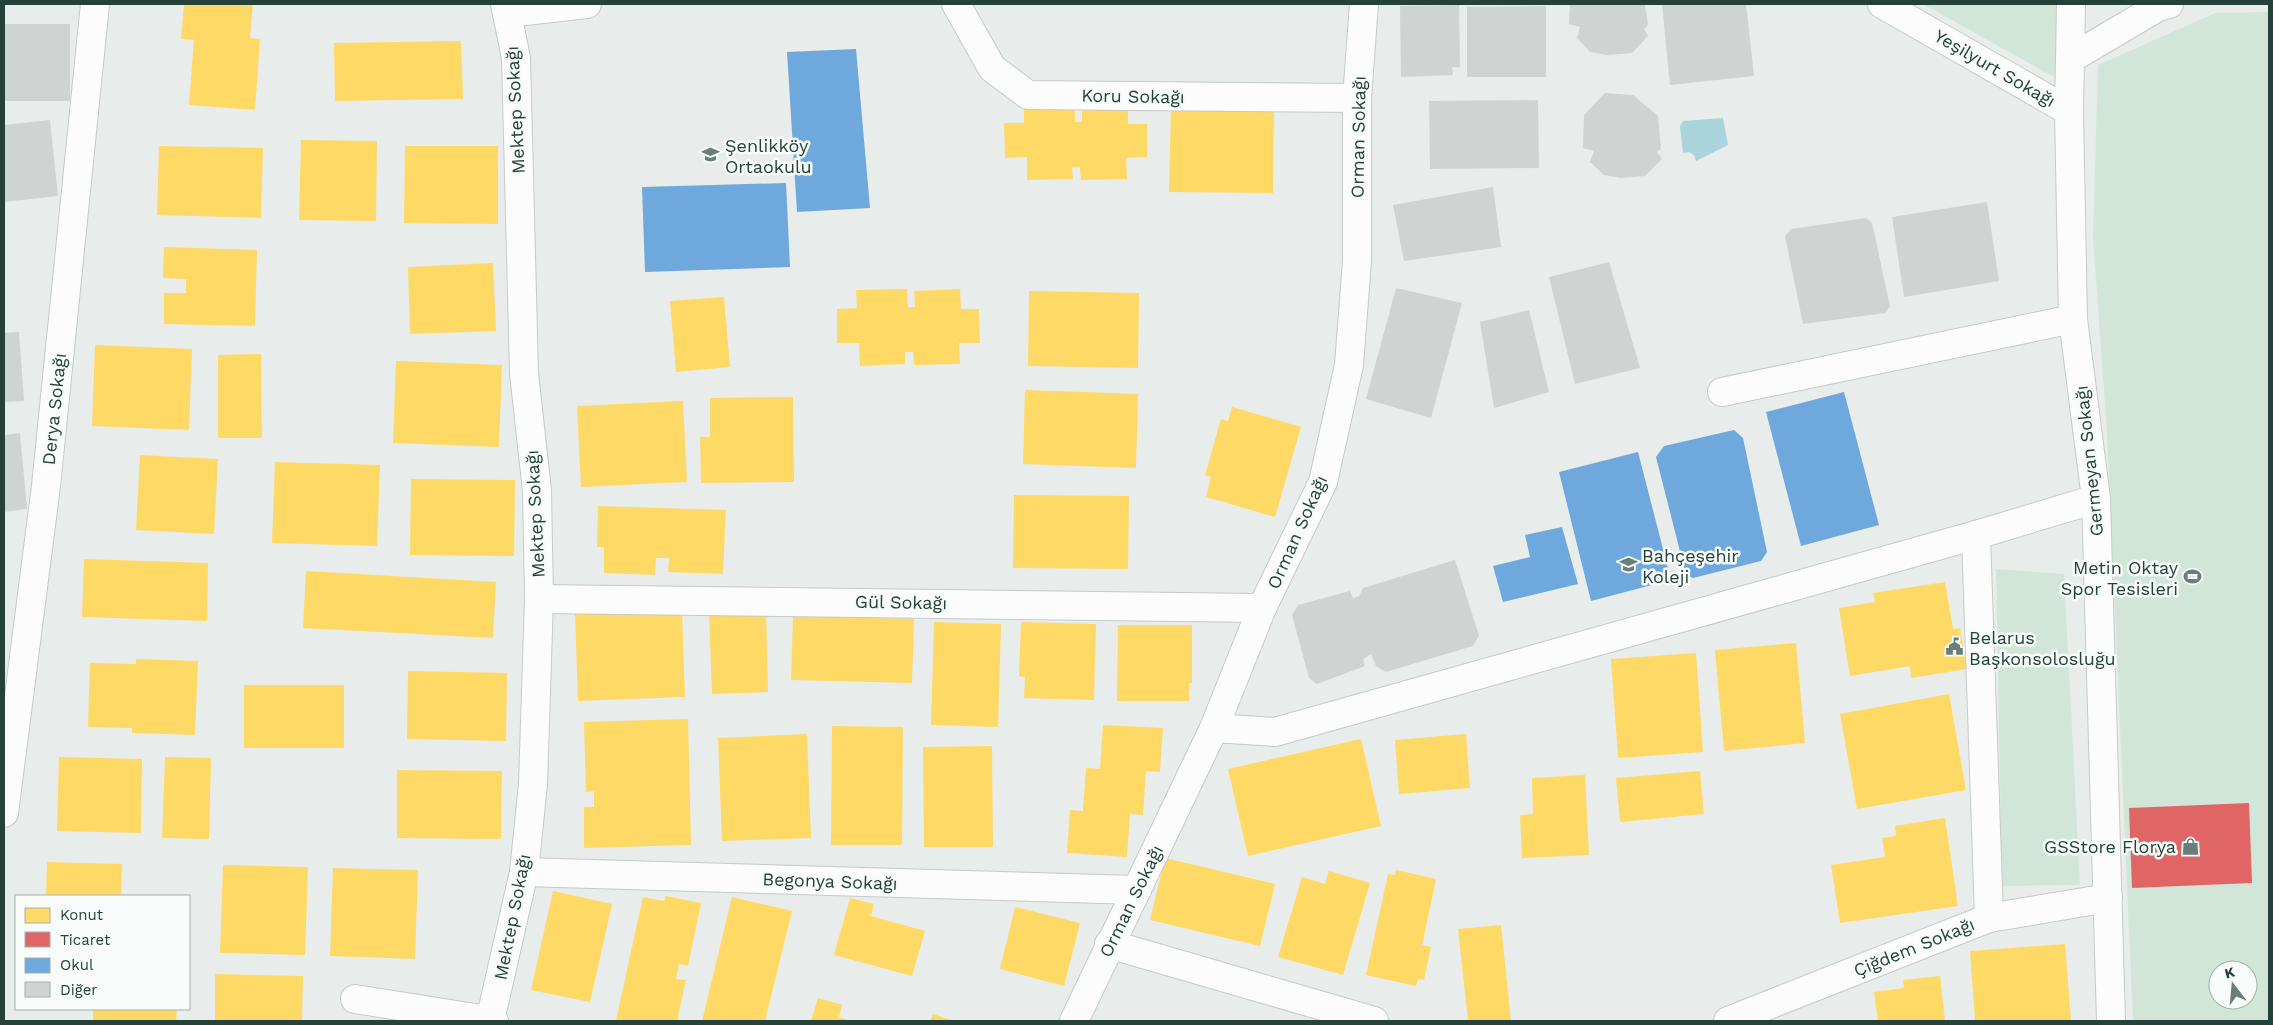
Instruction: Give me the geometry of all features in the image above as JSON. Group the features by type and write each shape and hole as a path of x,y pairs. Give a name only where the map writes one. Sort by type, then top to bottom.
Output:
{"street":[{"name":"Derya Sokağı","path":"4,814 46,486 95,4"},
{"path":"506,8 587,4"},
{"name":"Koru Sokağı","path":"956,4 992,68 1028,95 1357,98"},
{"name":"Orman Sokağı","path":"1074,1021 1109,944 1137,890 1214,728 1262,608 1323,482 1349,365 1356,261 1357,98 1364,4"},
{"name":"Yeşilyurt Sokağı","path":"1882,4 2069,110 2071,4"},
{"path":"2070,58 2158,7 2168,4"},
{"name":"Mektep Sokağı","path":"491,1021 524,872 533,784 539,599 537,491 524,373 516,58 506,8"},
{"name":"Germeyan Sokağı","path":"2069,110 2073,319 2096,499 2111,1021"},
{"path":"1722,392 2073,319"},
{"path":"1214,728 1275,732 1976,535 2096,499"},
{"path":"1976,535 1989,918"},
{"name":"Gül Sokağı","path":"539,599 1262,608"},
{"name":"Begonya Sokağı","path":"524,872 1137,890"},
{"name":"Çiğdem Sokağı","path":"1728,1021 1989,918 2108,898"},
{"path":"1109,944 1374,1021"},
{"path":"355,999 491,1021"}],"green space":[{"path":"1923,4 2058,4 2056,78"},
{"name":"Metin Oktay Spor Tesisleri","path":"2269,12 2269,1021 2133,1021 2107,432 2093,237 2098,65 2215,13"},
{"path":"1996,569 2064,574 2080,885 2002,886"}],"water":[{"path":"1723,118 1728,145 1696,161 1694,155 1689,152 1683,153 1680,126 1683,121"}],"building: Konut":[{"path":"184,4 253,4 250,38 260,39 255,110 189,105 194,40 181,39"},
{"path":"461,41 463,99 335,101 334,43"},
{"path":"1075,103 1075,122 1082,122 1082,106 1128,104 1128,124 1147,124 1147,157 1126,158 1127,179 1081,180 1080,167 1072,167 1073,179 1027,180 1027,157 1005,158 1004,123 1024,123 1024,105"},
{"path":"1171,109 1274,110 1273,193 1169,192"},
{"path":"301,140 377,141 376,221 299,220"},
{"path":"159,146 263,148 261,218 157,215"},
{"path":"405,146 498,146 498,224 404,223"},
{"path":"164,247 257,250 255,326 164,324 164,293 186,293 186,279 163,278"},
{"path":"493,263 496,331 410,334 408,267"},
{"path":"907,289 908,307 915,307 914,291 960,289 961,309 979,309 980,343 959,343 960,364 914,365 913,352 905,352 905,364 860,366 859,343 837,343 837,309 857,308 856,290"},
{"path":"1029,291 1139,293 1138,368 1028,366"},
{"path":"724,297 730,367 676,372 670,301"},
{"path":"95,345 192,349 189,430 92,426"},
{"path":"261,354 262,438 218,438 218,355"},
{"path":"396,361 502,365 499,447 393,443"},
{"path":"1025,390 1138,394 1136,468 1023,464"},
{"path":"793,397 794,482 701,483 700,437 710,437 710,398"},
{"path":"683,401 687,482 581,487 577,406"},
{"path":"1232,407 1301,427 1275,517 1206,497 1211,477 1205,475 1221,419 1228,421"},
{"path":"140,455 218,459 214,534 136,530"},
{"path":"275,462 380,465 377,546 272,543"},
{"path":"411,479 515,480 514,556 410,555"},
{"path":"1014,495 1129,496 1128,569 1013,568"},
{"path":"598,506 726,510 723,574 668,572 669,558 656,558 655,575 604,573 604,547 597,547"},
{"path":"84,559 208,563 207,621 82,617"},
{"path":"306,571 496,582 493,638 303,628"},
{"path":"1945,582 1953,629 1960,628 1967,669 1911,678 1910,666 1850,676 1839,608 1875,602 1873,593"},
{"path":"766,610 768,692 712,694 709,612"},
{"path":"682,611 685,697 578,701 575,614"},
{"path":"793,616 914,619 912,683 791,680"},
{"path":"934,622 1001,624 998,727 931,725"},
{"path":"1021,622 1096,624 1094,700 1024,698 1025,677 1019,676"},
{"path":"1118,625 1192,625 1192,683 1189,683 1189,701 1117,701"},
{"path":"1796,643 1805,743 1724,751 1715,650"},
{"path":"1696,653 1703,752 1618,758 1611,659"},
{"path":"136,659 198,661 195,735 132,733 132,728 88,727 90,663 136,664"},
{"path":"408,671 507,673 506,741 407,739"},
{"path":"244,685 344,685 344,748 244,748"},
{"path":"1949,694 1966,790 1857,809 1840,714"},
{"path":"688,719 691,845 584,848 584,807 594,807 594,791 586,792 584,722"},
{"path":"1103,725 1163,728 1160,772 1146,771 1143,815 1130,814 1127,857 1067,853 1070,810 1083,811 1086,768 1100,769"},
{"path":"832,726 903,727 902,845 831,845"},
{"path":"807,734 811,838 722,841 718,738"},
{"path":"1466,734 1470,788 1399,794 1395,740"},
{"path":"1361,739 1381,826 1248,856 1228,769"},
{"path":"992,746 993,847 924,847 923,747"},
{"path":"59,757 142,759 141,833 57,831"},
{"path":"165,757 211,758 209,839 162,838"},
{"path":"397,770 502,771 501,839 397,838"},
{"path":"1700,771 1704,814 1620,822 1616,778"},
{"path":"1585,775 1589,855 1522,858 1520,815 1533,814 1532,778"},
{"path":"1945,818 1958,906 1840,923 1831,865 1885,857 1882,838 1896,836 1895,826"},
{"path":"1165,858 1275,884 1260,946 1150,920"},
{"path":"47,862 122,864 121,895 46,895"},
{"path":"223,865 308,867 305,955 220,953"},
{"path":"333,868 418,870 415,959 330,956"},
{"path":"1396,870 1436,879 1422,945 1431,947 1424,980 1418,979 1416,986 1366,975 1388,874 1395,875"},
{"path":"1329,871 1370,883 1343,975 1278,957 1302,877 1325,884"},
{"path":"553,891 612,904 590,1002 531,990"},
{"path":"666,896 701,903 688,966 679,964 676,979 686,980 677,1021 616,1020 643,897 664,901"},
{"path":"732,897 792,911 765,1021 702,1021"},
{"path":"850,898 874,904 871,916 925,931 912,976 834,955"},
{"path":"1015,907 1080,923 1064,986 1000,969"},
{"path":"1501,925 1511,1021 1468,1021 1458,929"},
{"path":"2065,944 2071,1021 1975,1021 1970,951"},
{"path":"215,974 303,976 302,1021 215,1021"},
{"path":"1940,976 1945,1021 1878,1021 1874,992 1904,988 1903,980"},
{"path":"818,998 842,1005 839,1017 850,1021 811,1021"},
{"path":"93,1010 177,1010 176,1021 93,1021"},
{"path":"933,1014 953,1021 930,1021"}],"building: Ticaret":[{"name":"GSStore Florya","path":"2249,803 2252,883 2132,888 2129,808"}],"building: Okul":[{"path":"856,49 870,208 797,212 787,52"},
{"path":"786,183 790,267 645,272 642,187"},
{"path":"1844,392 1879,525 1801,546 1766,412"},
{"path":"1734,430 1743,438 1767,552 1761,561 1693,578 1686,575 1656,457 1664,446"},
{"path":"1638,452 1671,580 1591,601 1559,472"},
{"path":"1562,527 1578,584 1503,602 1493,566 1530,557 1525,535"}],"building: Diğer":[{"path":"1570,4 1645,4 1648,25 1644,29 1648,36 1632,53 1607,55 1590,52 1577,38 1580,27 1569,24"},
{"path":"1662,4 1746,4 1754,76 1670,85"},
{"path":"1459,5 1460,67 1452,67 1453,75 1401,77 1400,6"},
{"path":"1546,6 1546,77 1467,77 1467,7"},
{"path":"4,24 70,24 70,101 4,101"},
{"path":"1605,93 1633,95 1658,116 1661,149 1657,152 1662,159 1645,176 1621,178 1604,175 1590,162 1594,151 1583,148 1584,115"},
{"path":"1538,100 1539,168 1430,169 1429,101"},
{"path":"50,120 58,196 4,202 4,125"},
{"path":"1493,187 1501,247 1404,261 1393,205"},
{"path":"1987,202 1999,281 1904,297 1892,217"},
{"path":"1866,218 1872,223 1890,306 1885,313 1803,324 1785,236 1791,229"},
{"path":"1609,262 1640,368 1575,384 1549,277"},
{"path":"1396,288 1462,303 1431,418 1366,399"},
{"path":"1529,310 1549,392 1494,408 1480,322"},
{"path":"19,332 24,401 4,402 4,333"},
{"path":"20,433 27,509 4,512 4,435"},
{"path":"1455,560 1479,636 1473,646 1386,672 1376,666 1371,654 1363,659 1365,666 1317,684 1309,678 1292,615 1298,605 1350,591 1353,598 1359,596 1363,588"}],"place":[{"name":"Şenlikköy Ortaokulu","path":"711,155"},
{"name":"Bahçeşehir Koleji","path":"1628,565"},
{"name":"Metin Oktay Spor Tesisleri","path":"2192,577"},
{"name":"Belarus Başkonsolosluğu","path":"1955,647"},
{"name":"GSStore Florya","path":"2190,846"}]}
